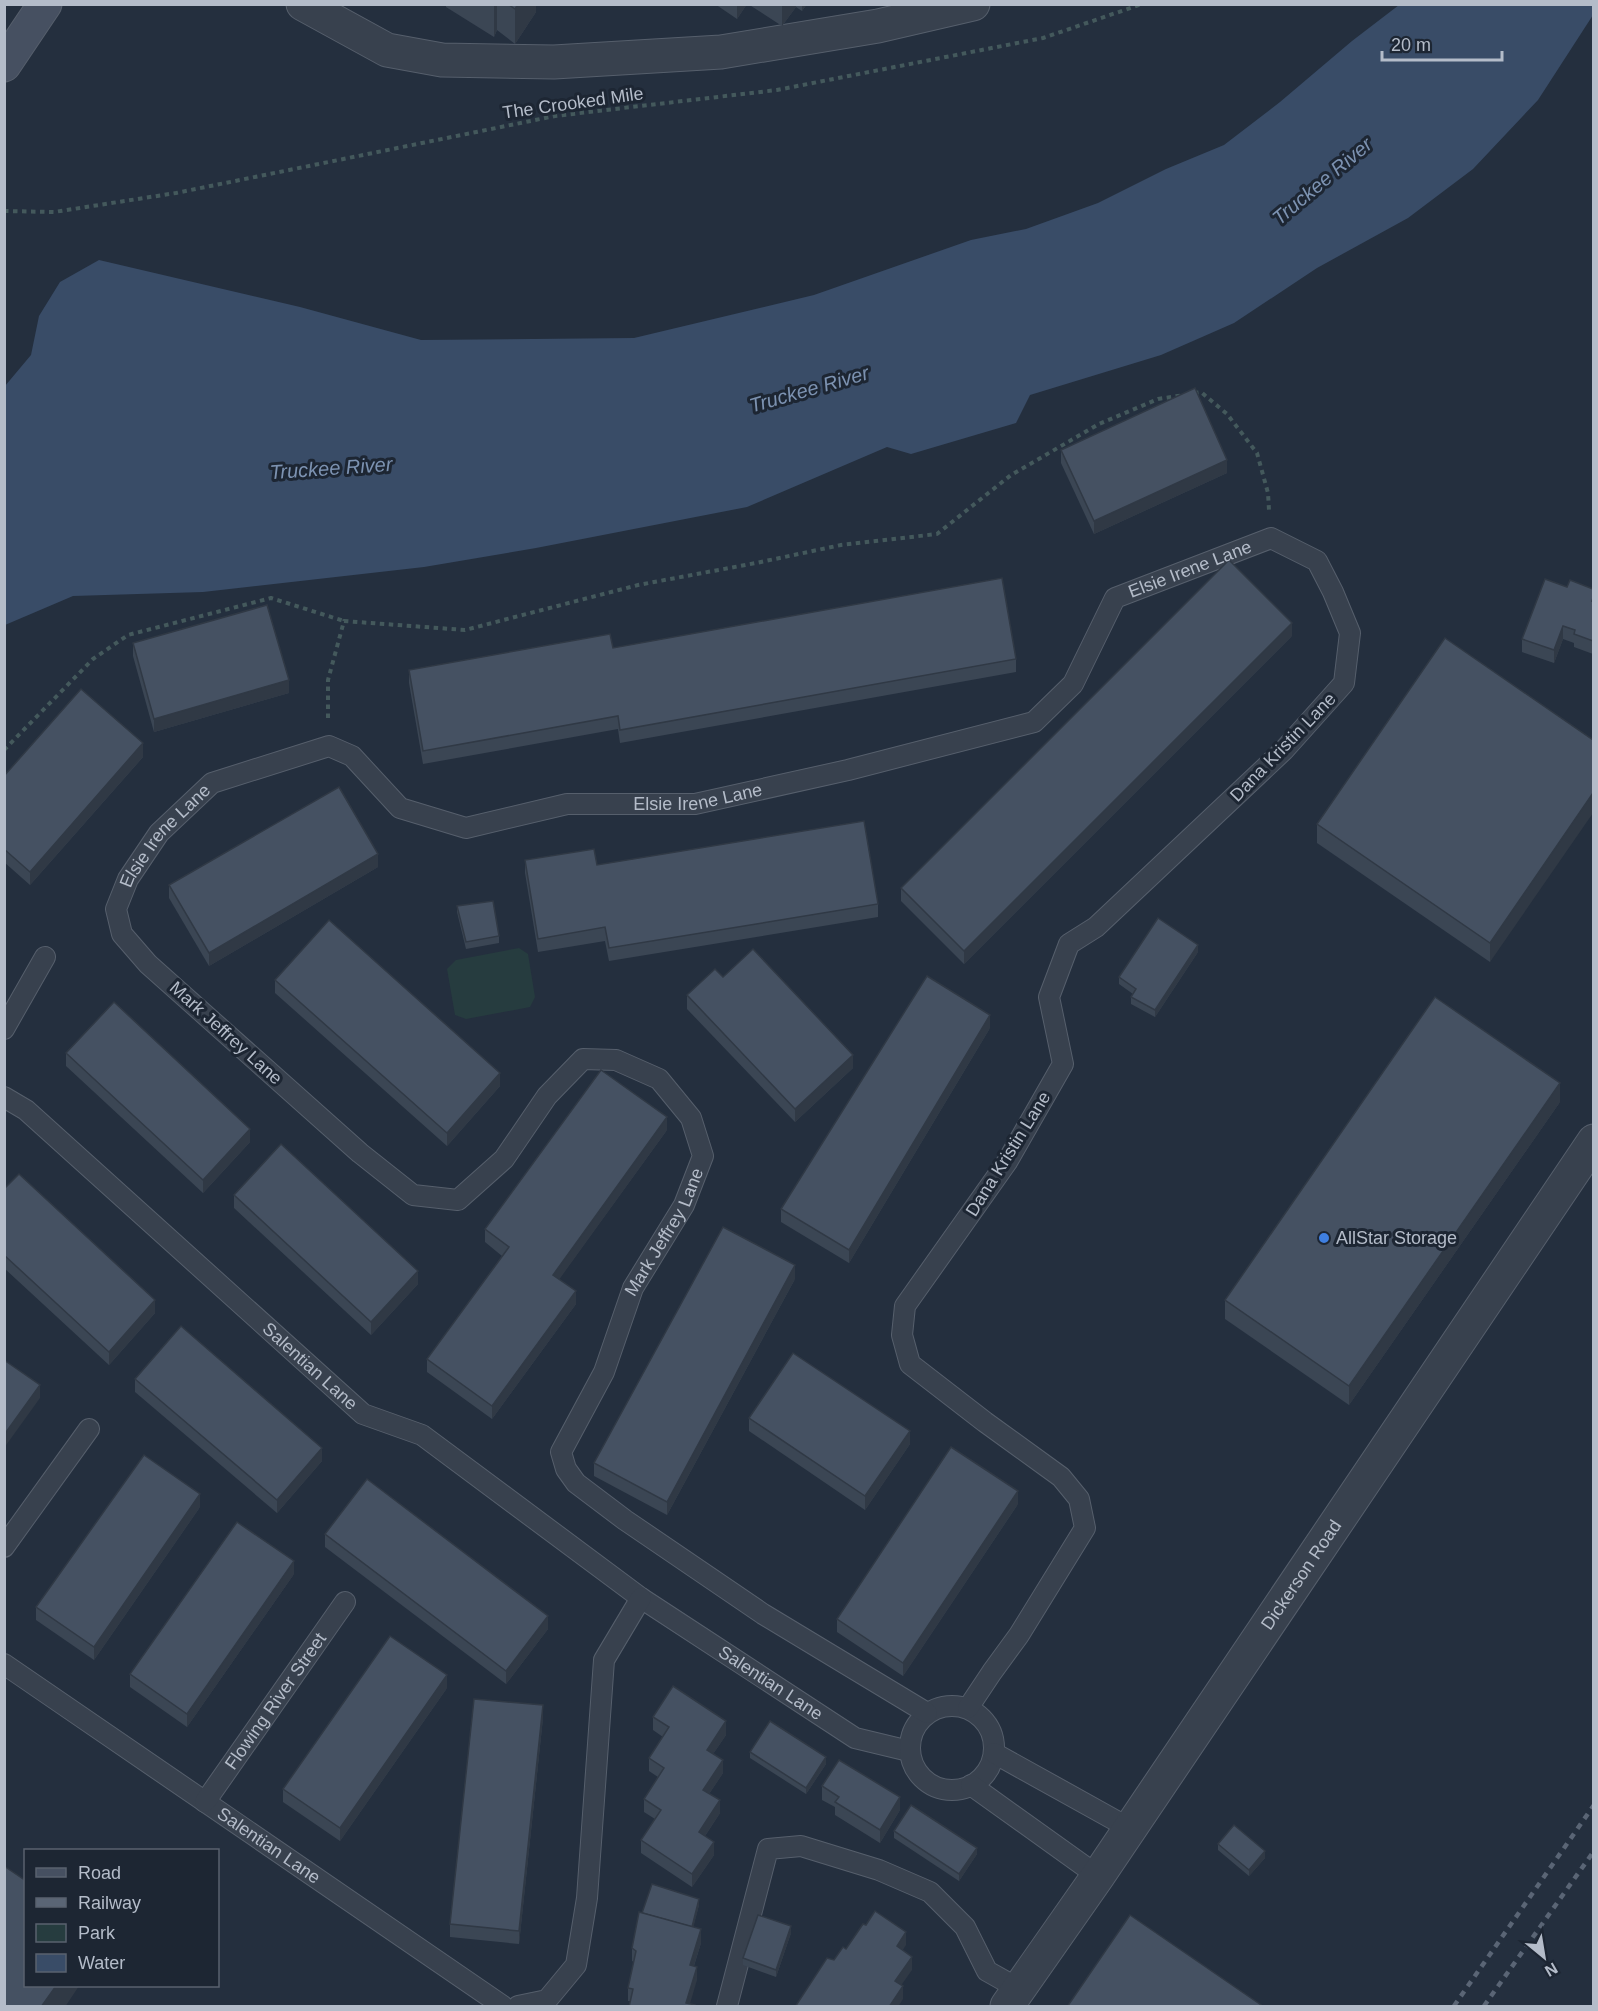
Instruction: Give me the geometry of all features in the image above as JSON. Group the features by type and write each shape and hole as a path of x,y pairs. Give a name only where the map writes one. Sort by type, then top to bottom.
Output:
{"street":[{"path":"4,65 45,4"},
{"path":"303,4 387,50 442,60 554,62 720,52 878,26 973,4"},
{"name":"Dickerson Road","path":"1013,1998 1098,1876 1593,1141"}],"lane":[{"name":"Elsie Irene Lane","path":"148,964 122,934 116,909 128,879 159,833 212,783 293,756 329,746 352,756 400,808 466,828 567,804 695,804 913,754 1034,722 1073,684 1115,598 1271,538 1317,561 1333,592"},
{"name":"Dana Kristin Lane","path":"968,1708 1019,1635 1085,1528 1079,1499 1061,1477 910,1364 902,1335 905,1306 1007,1162 1063,1064 1049,997 1069,944 1096,927 1275,758 1344,683 1350,633 1333,592"},
{"path":"4,1029 45,957"},
{"name":"Mark Jeffrey Lane","path":"148,964 360,1153 413,1196 458,1200 504,1159 547,1096 583,1059 616,1060 659,1079 691,1118 703,1155 684,1205 633,1288 604,1372 561,1452 566,1469 576,1483 617,1514 763,1614 927,1713"},
{"name":"Salentian Lane","path":"4,1097 26,1110 363,1414 422,1435 641,1598 855,1738 909,1751"},
{"path":"4,1547 89,1429"},
{"path":"518,2007 547,2000 576,1965 587,1898 604,1660 641,1598"},
{"name":"Flowing River Street","path":"205,1802 345,1602"},
{"name":"Salentian Lane","path":"4,1664 503,2007"},
{"path":"940,1707 968,1708 989,1726 994,1739 994,1753 990,1766 982,1778 958,1790 944,1789 931,1784 920,1776 913,1765 909,1751 911,1736 917,1724 927,1713 940,1707"},
{"path":"994,1753 1129,1828"},
{"path":"971,1785 1098,1876"},
{"path":"727,2007 768,1849 801,1846 879,1870 930,1892 965,1927 987,1971 1013,1998"}],"path":[{"name":"The Crooked Mile","path":"4,211 54,212 176,193 555,116 777,90 1043,38 1142,4"},
{"path":"4,750 93,658 128,635 271,598 344,621 465,630 638,585 756,564 841,545 937,534 1011,475 1099,424 1158,399 1201,392 1227,414 1257,453 1268,493 1271,538"},
{"path":"329,746 328,680 344,621"}],"green space":[{"path":"519,948 528,954 535,997 530,1007 466,1019 455,1015 447,969 456,960"}],"water":[{"name":"Truckee River","path":"1399,5 1593,5 1593,15 1538,100 1473,169 1408,218 1317,268 1234,323 1161,355 1030,395 1016,423 911,454 887,447 747,507 424,567 203,592 73,596 5,625 5,386 31,355 39,316 60,282 99,260 300,307 421,340 634,338 814,295 971,240 1026,229 1098,203 1166,169 1224,145"}],"building":[{"path":"508,4 518,4 515,9"},
{"path":"1195,388 1227,460 1094,521 1061,450"},
{"path":"1229,560 1292,623 964,951 901,888"},
{"path":"1002,578 1016,659 620,730 618,716 423,751 409,670 610,634 613,648"},
{"path":"1545,579 1567,587 1570,580 1593,589 1593,641 1574,634 1575,630 1563,626 1554,650 1522,639"},
{"path":"267,605 289,680 154,719 133,643"},
{"path":"1445,638 1593,740 1593,793 1490,943 1317,824"},
{"path":"81,689 143,743 30,872 4,849 4,776"},
{"path":"339,787 378,854 209,953 169,885"},
{"path":"864,821 878,904 609,948 605,927 538,939 525,860 594,849 597,865"},
{"path":"493,901 499,936 466,942 457,906"},
{"path":"1158,918 1198,945 1155,1010 1131,997 1136,989 1119,977"},
{"path":"329,920 500,1073 447,1133 275,980"},
{"path":"753,949 853,1055 795,1109 687,995 715,969 723,977"},
{"path":"927,976 990,1015 849,1250 781,1209"},
{"path":"1435,997 1560,1083 1349,1386 1225,1300"},
{"path":"114,1002 250,1129 203,1180 66,1053"},
{"path":"601,1070 667,1117 553,1275 576,1291 492,1406 427,1359 509,1247 485,1229"},
{"path":"281,1144 418,1271 371,1322 234,1195"},
{"path":"19,1174 155,1300 109,1352 4,1255 4,1189"},
{"path":"723,1227 795,1265 667,1502 594,1463"},
{"path":"181,1326 322,1448 277,1500 135,1379"},
{"path":"793,1353 910,1431 865,1496 749,1418"},
{"path":"4,1360 40,1385 4,1435"},
{"path":"951,1447 1018,1491 903,1663 837,1619"},
{"path":"144,1455 200,1494 94,1647 36,1607"},
{"path":"367,1479 548,1616 506,1671 325,1534"},
{"path":"237,1522 294,1561 187,1714 130,1674"},
{"path":"390,1636 447,1675 340,1828 283,1789"},
{"path":"673,1686 726,1721 707,1750 723,1760 703,1790 720,1800 699,1832 714,1842 692,1874 641,1840 661,1810 644,1799 664,1768 649,1758 669,1727 653,1717"},
{"path":"474,1699 543,1705 519,1931 450,1924"},
{"path":"770,1721 826,1757 806,1788 750,1752"},
{"path":"839,1760 900,1797 880,1830 835,1802 839,1797 822,1786"},
{"path":"911,1805 977,1848 959,1874 894,1831"},
{"path":"1234,1825 1265,1851 1249,1870 1218,1844"},
{"path":"4,1866 24,1880 24,1987 55,1987 41,2007 4,2007"},
{"path":"652,1884 699,1899 692,1927 642,1913"},
{"path":"875,1911 906,1932 897,1946 912,1957 895,1981 903,1986 889,2007 795,2007 827,1958 834,1960 843,1947 846,1949"},
{"path":"639,1912 701,1929 690,1965 697,1967 686,2003 695,2005 694,2007 629,2007 633,1989 628,1988 636,1951 632,1948"},
{"path":"758,1915 791,1926 776,1970 743,1958"},
{"path":"1130,1915 1264,2007 1067,2007"}],"railway":[{"path":"1454,2006 1594,1805"},
{"path":"1484,2006 1594,1851"}],"place":[{"name":"AllStar Storage","path":"1324,1238"}]}
